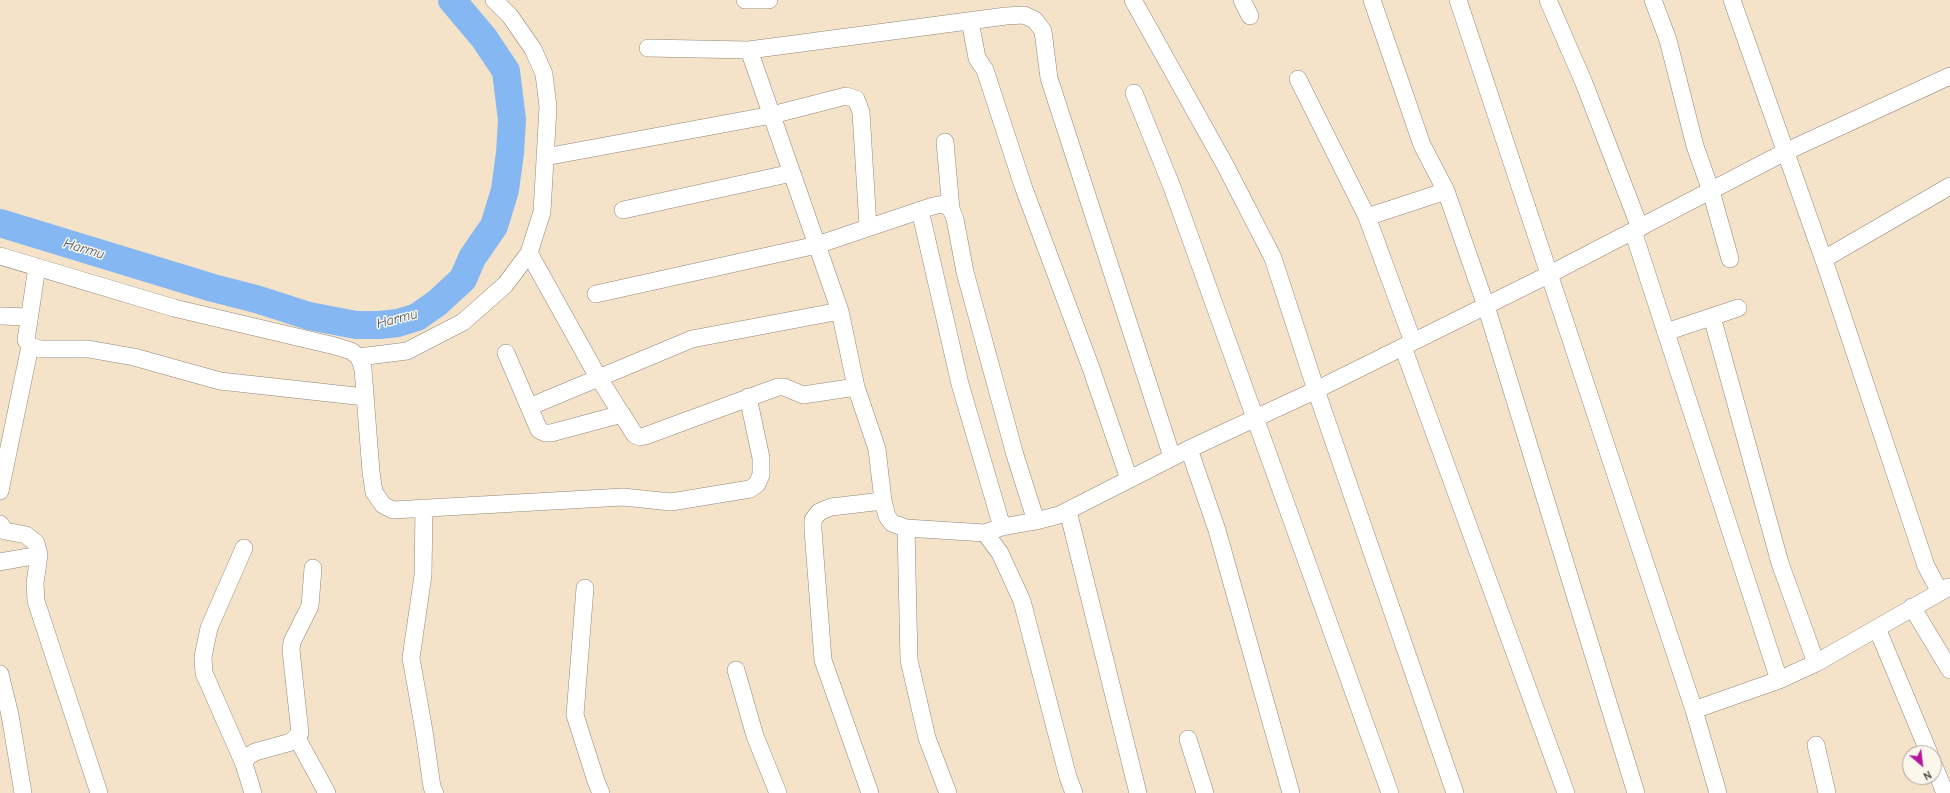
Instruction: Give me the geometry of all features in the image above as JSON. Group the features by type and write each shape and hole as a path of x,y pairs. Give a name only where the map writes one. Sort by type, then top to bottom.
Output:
{"street":[{"path":"359,357 408,351 463,322 505,285 529,253 542,212 548,107 544,74 533,49 510,16 494,0"},
{"path":"745,0 769,0"},
{"path":"1133,0 1224,163 1273,258 1316,390 1455,793"},
{"path":"1242,0 1250,16"},
{"path":"1372,0 1422,145 1446,191 1486,306 1636,793"},
{"path":"1458,0 1694,710 1718,793"},
{"path":"1548,0 1584,83 1636,229 1666,332 1779,680"},
{"path":"1653,0 1668,40 1695,146 1711,191 1730,259"},
{"path":"1694,710 1779,680 1816,663 1945,589 1926,566 1824,259 1732,0"},
{"path":"648,48 748,50 1024,15 1035,20 1043,31 1049,78 1172,457"},
{"path":"970,21 977,58 985,70 1023,186 1091,368 1129,479"},
{"path":"748,50 840,311 856,387 877,449 883,502 887,516 892,523 906,528 985,533 1002,527 1036,522 1068,510 1172,457 1316,390 1486,306 1785,152 1950,76"},
{"path":"1298,79 1367,217 1408,344 1566,793"},
{"path":"1134,93 1172,187 1390,793"},
{"path":"545,157 772,115 846,96 856,99 861,112 868,227"},
{"path":"945,142 951,209 955,219 965,272 1015,455 1036,522"},
{"path":"623,210 792,173"},
{"path":"1824,259 1950,186"},
{"path":"1367,217 1446,191"},
{"path":"596,294 817,245 920,210 944,204 951,209"},
{"path":"920,210 960,384 1002,527"},
{"path":"529,253 598,377 635,435 645,436 778,387 784,387 803,395 856,387"},
{"path":"0,256 174,308 351,351 359,357 362,369 370,472 374,492 383,505 393,510 623,497 671,502 750,489 757,484 761,474 761,458 748,397"},
{"path":"37,267 26,340 30,346 40,349 88,349 134,357 220,381 365,397"},
{"path":"1666,332 1738,308"},
{"path":"529,407 692,339 840,311"},
{"path":"0,316 29,317"},
{"path":"1712,317 1780,563 1816,663"},
{"path":"0,491 30,346"},
{"path":"506,353 539,430 545,433 551,433 622,414"},
{"path":"1189,449 1217,530 1291,793"},
{"path":"870,793 823,660 812,530 813,520 819,512 832,507 883,502"},
{"path":"424,508 423,575 411,658 432,787 435,793"},
{"path":"1068,510 1138,793"},
{"path":"0,524 5,531 26,535 36,543 39,555 35,583 36,601 98,793"},
{"path":"906,528 909,660 927,738 948,793"},
{"path":"985,533 1000,553 1022,601 1068,777 1074,793"},
{"path":"244,548 209,628 203,657 204,673 244,764 253,793"},
{"path":"0,562 39,555"},
{"path":"244,764 247,757 255,752 291,742 297,738 300,733 291,650 292,642 310,606 313,568"},
{"path":"585,588 575,715 601,793"},
{"path":"1912,607 1950,670"},
{"path":"1877,628 1926,745"},
{"path":"736,670 755,736 778,793"},
{"path":"0,674 10,715 23,793"},
{"path":"297,738 327,793"},
{"path":"1188,740 1206,793"},
{"path":"1816,745 1827,793"}],"waterway":[{"name":"Harmu","path":"0,223 309,316 356,325 398,323 417,317 437,303 463,279 472,258 494,226 505,190 510,153 512,120 506,71 484,38 452,0"}]}
